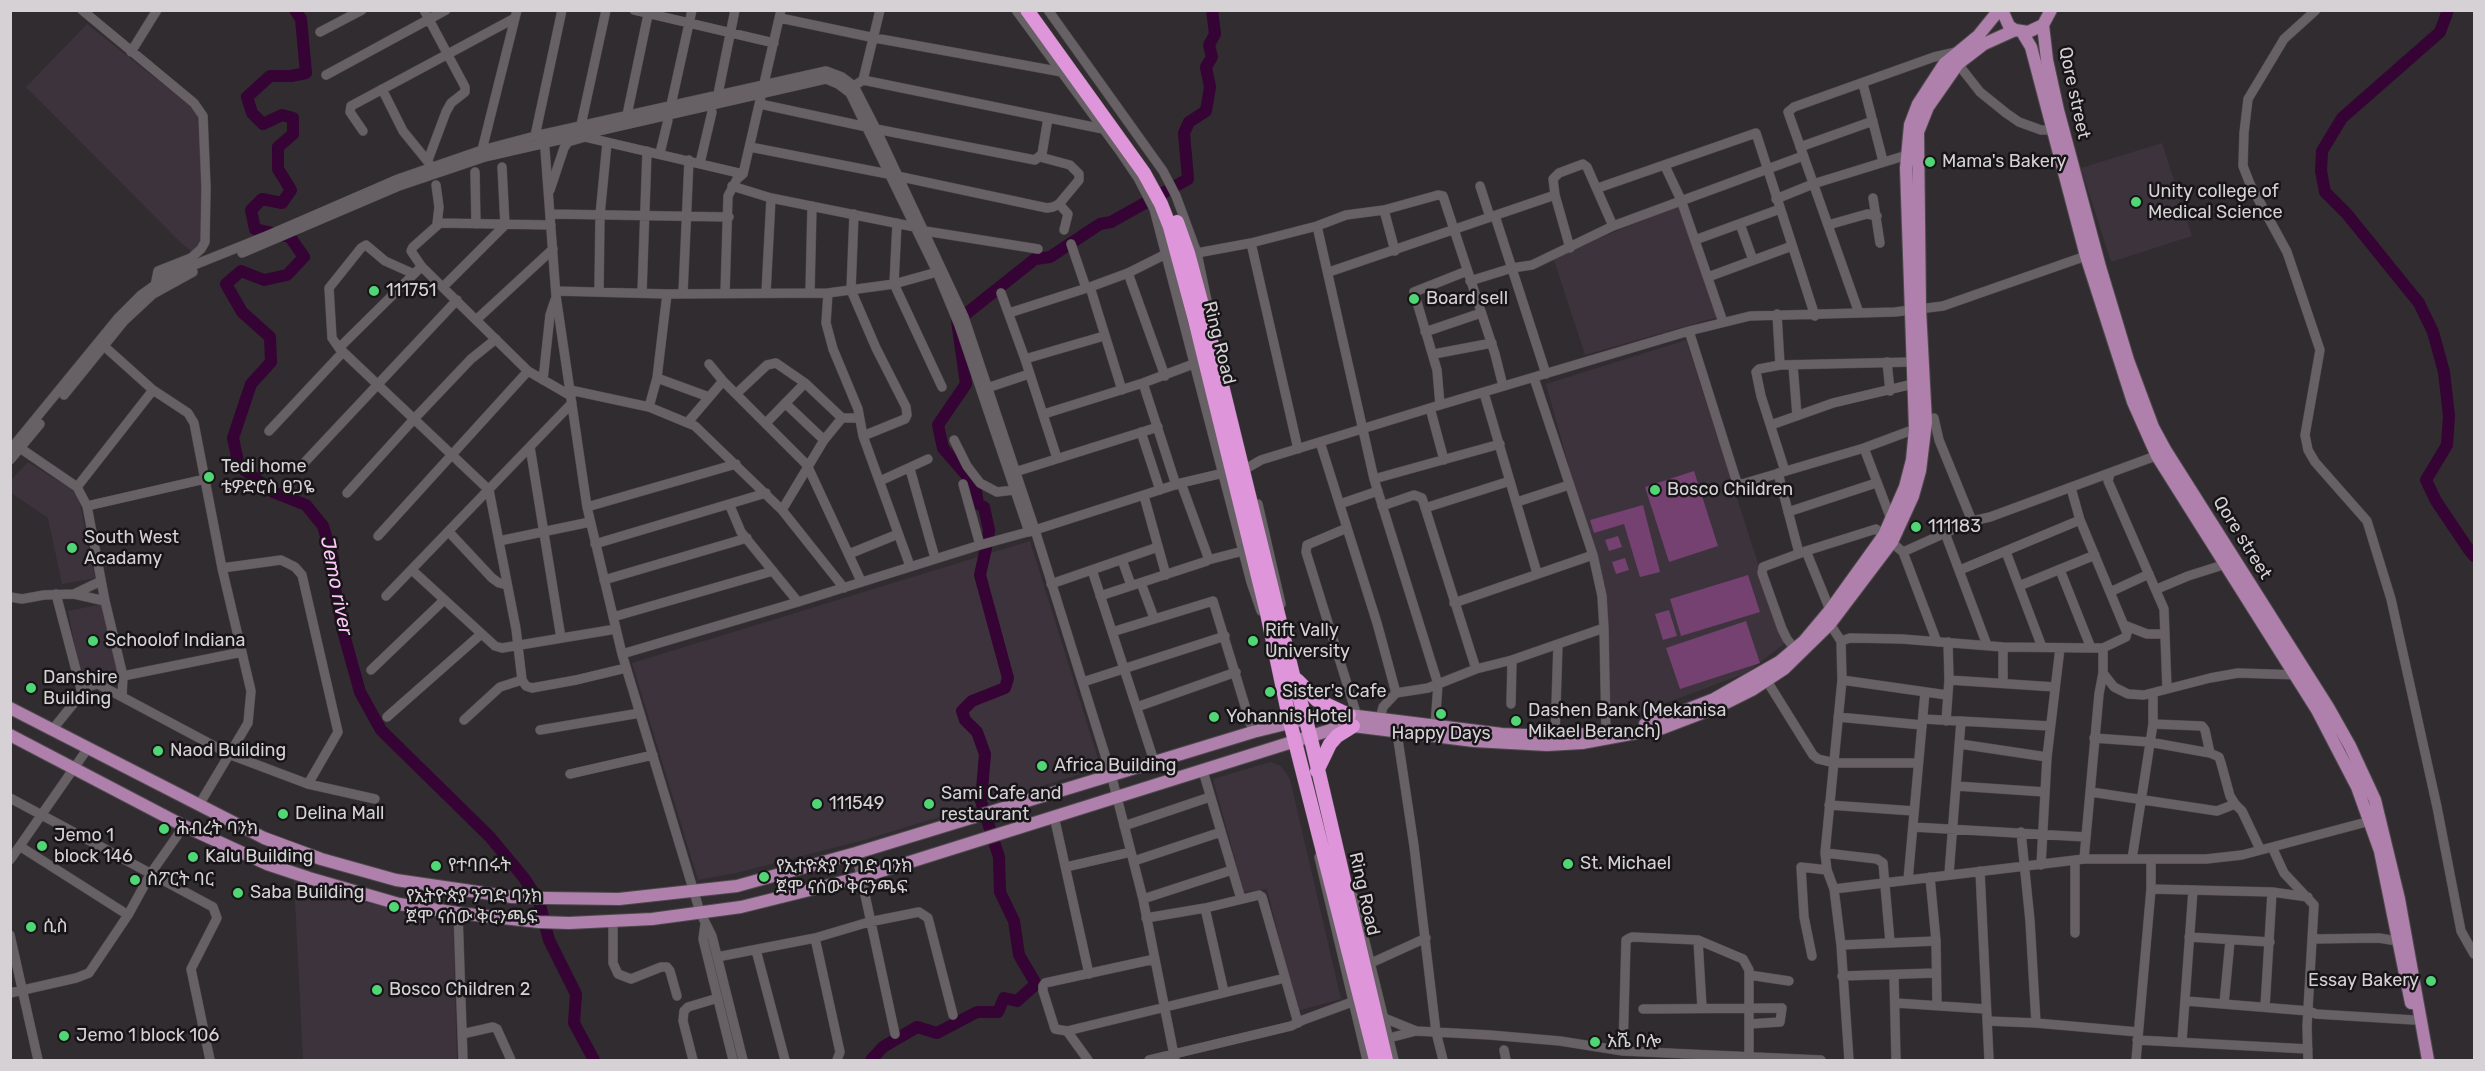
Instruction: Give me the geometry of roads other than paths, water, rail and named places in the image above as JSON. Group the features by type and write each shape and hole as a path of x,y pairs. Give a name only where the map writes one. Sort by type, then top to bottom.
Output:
{"highway":[{"name":"Ring Road","path":"1027,10 1152,178"},
{"name":"Ring Road","path":"1038,10 1152,178 1165,202 1274,620 1310,735 1386,1060"},
{"name":"Ring Road","path":"1274,620 1290,722 1376,1060"},
{"path":"1293,675 1317,700 1353,719 1330,744 1317,771"}],"main road":[{"name":"Qore street","path":"2000,10 2005,21 2019,31 2031,47 2086,256 2125,381 2161,454 2226,564 2301,673"},
{"path":"10,735 184,826 267,864 392,902 458,913 569,923 652,919 741,908 862,877 1340,727 1353,719 1397,733 1506,743 1582,738 1663,728 1718,707 1767,681 1810,646 1830,624 1888,538 1913,496 1920,471 1926,422 1915,310 1907,155 1910,125 1930,82 1957,58 2000,10"},
{"name":"Qore street","path":"2047,15 2047,60 2058,110 2100,267 2161,454 2301,673 2375,820 2399,899 2428,1060"},
{"path":"10,708 264,838 321,859 396,880 512,897 619,899 737,886 856,853 1253,732 1322,715 1353,719 1380,719 1502,734 1582,738 1660,720 1714,699 1779,662 1795,649 1830,610 1888,538 1891,519 1905,487 1912,460 1915,429 1911,362 1915,310 1918,132 1928,107 1957,58 1984,44 2019,31 2034,31 2047,15"},
{"name":"Qore street","path":"2375,820 2421,1060"},
{"path":"392,902 396,880"}],"street":[{"path":"82,10 202,112 207,186 205,242 191,258 158,271 153,294"},
{"path":"131,52 157,10"},
{"path":"320,33 362,10"},
{"path":"424,10 465,87 465,92 451,103 446,112 430,164"},
{"path":"326,75 447,10"},
{"path":"562,10 541,137 549,195 556,294 587,507 622,654 700,912 712,936 743,1060"},
{"path":"581,125 606,10"},
{"path":"634,10 774,43"},
{"path":"671,105 692,10"},
{"path":"718,94 735,10"},
{"path":"880,10 874,38 859,83 872,128 892,175 959,317 987,388 1015,472 1118,796 1143,899 1175,1058"},
{"path":"1016,10 1103,129 1152,178"},
{"path":"1048,10 1152,178"},
{"path":"2316,10 2284,39 2248,99 2244,133 2244,166 2250,184 2286,252 2320,350 2305,435 2308,450 2315,462 2367,521 2391,599 2437,807 2461,931 2475,954"},
{"path":"627,115 648,12"},
{"path":"482,150 516,14"},
{"path":"363,131 350,112 351,106 447,55 516,14"},
{"path":"725,293 729,196 736,179 743,174 780,14 874,38 1062,72"},
{"path":"1859,313 1801,152 1788,112 1790,110 1934,57 1957,58 1980,92 2006,113 2019,122 2042,130 2052,130"},
{"path":"304,224 430,164 482,150 764,88 826,71 859,83 1103,129"},
{"path":"15,448 124,321 153,294 186,275 399,186 581,125 718,94 826,79 850,93 872,128"},
{"path":"1863,84 1883,161"},
{"path":"382,89 403,131 430,164"},
{"path":"750,147 1047,208 1059,204 1079,180 1079,174 1070,165 1040,157 1035,160 760,104"},
{"path":"700,163 712,112"},
{"path":"1040,157 1048,118"},
{"path":"660,153 668,120"},
{"path":"1444,460 1435,407 1434,354 1425,332 1414,292 1469,276 1532,265 1613,226 1767,170 1801,152 1873,122"},
{"path":"620,145 623,130"},
{"path":"1598,188 1756,133 1815,315"},
{"path":"549,195 568,142 585,137 743,174"},
{"path":"599,291 600,215 607,143"},
{"path":"642,293 647,151"},
{"path":"1776,199 1814,184 1907,155"},
{"path":"683,293 689,160"},
{"path":"1570,248 1555,195 1553,179 1555,176 1583,164 1587,167 1613,226"},
{"path":"1665,166 1681,200 1723,322"},
{"path":"443,287 505,225 502,167"},
{"path":"475,171 476,224"},
{"path":"436,185 439,207 437,224"},
{"path":"732,186 771,198 897,223 919,231 1038,249"},
{"path":"1480,186 1512,268 1546,374"},
{"path":"1197,253 1251,243 1317,226 1346,215 1384,210 1438,195 1443,196 1492,343 1503,386"},
{"path":"1329,272 1555,195"},
{"path":"766,293 771,198"},
{"path":"1873,198 1880,243"},
{"path":"1165,202 1197,253 1236,425 1236,470 1243,551 1258,605 1274,620"},
{"path":"1165,202 1166,254 1196,363 1236,470"},
{"path":"1059,204 1068,214 1064,230"},
{"path":"810,292 813,206"},
{"path":"1695,240 1780,209"},
{"path":"1384,210 1395,251"},
{"path":"550,214 729,217"},
{"path":"854,214 851,290 876,348 906,407 907,415 905,419 863,436"},
{"path":"1828,225 1867,214 1877,216"},
{"path":"551,225 441,223 437,224 413,247 412,254 422,267 528,371 571,396 649,407 702,430 782,510 844,588"},
{"path":"897,223 894,284 942,387"},
{"path":"1740,224 1753,260"},
{"path":"1317,226 1374,479 1438,684 1436,726"},
{"path":"919,231 959,317 1014,490 1032,531"},
{"path":"10,460 15,448 118,318 156,283 169,275 265,241"},
{"path":"1251,243 1298,448"},
{"path":"1071,244 1088,287 1122,390"},
{"path":"414,274 386,261 366,245 361,248 329,288 332,338 341,350 489,490 522,680 526,686 531,688 626,668"},
{"path":"1708,277 1792,246"},
{"path":"477,320 553,249"},
{"path":"1009,313 1128,273 1166,254"},
{"path":"622,654 1689,331 1750,316 1859,313 1943,306 2086,256"},
{"path":"269,431 341,350 422,267"},
{"path":"556,294 599,291 667,294 828,293 894,284 937,272"},
{"path":"1128,273 1165,376"},
{"path":"828,293 826,323 832,349 858,409 863,436 910,566"},
{"path":"1001,293 1044,414 1057,458"},
{"path":"543,380 550,315 556,294"},
{"path":"649,407 657,378 667,294"},
{"path":"304,463 457,300"},
{"path":"1425,332 1481,314"},
{"path":"1777,314 1780,365"},
{"path":"1689,331 1737,483 1742,484 1864,448 1915,429"},
{"path":"1025,359 1104,336"},
{"path":"347,493 471,359 496,339"},
{"path":"1434,354 1492,343"},
{"path":"104,346 153,390 192,418 222,568 251,691 248,723 231,755 199,805"},
{"path":"1887,362 1890,391"},
{"path":"1830,610 1802,552 1788,512 1771,425 1756,372 1765,367 1780,365 1911,362"},
{"path":"736,394 771,363 776,363 805,383 842,418 858,418"},
{"path":"1044,414 1165,376 1196,363"},
{"path":"709,364 807,465 861,581"},
{"path":"1793,365 1797,416"},
{"path":"378,536 528,371"},
{"path":"987,388 1029,374"},
{"path":"657,378 709,397"},
{"path":"1534,378 1593,555 1602,596 1606,733"},
{"path":"688,422 723,381"},
{"path":"766,423 805,383"},
{"path":"1143,383 1208,560"},
{"path":"1771,425 1833,403 1913,384"},
{"path":"77,487 153,390"},
{"path":"1484,393 1537,573"},
{"path":"386,596 530,447 571,396"},
{"path":"785,403 824,440"},
{"path":"782,510 807,465 842,418"},
{"path":"1934,418 1939,440 1972,521"},
{"path":"1015,472 1158,427"},
{"path":"1141,432 1160,490"},
{"path":"954,440 967,466 980,483 997,492 1014,490"},
{"path":"1320,442 1377,623 1396,693"},
{"path":"1374,479 1500,444"},
{"path":"530,447 561,638"},
{"path":"15,448 77,487 87,506 105,601 123,676 122,697"},
{"path":"1864,448 1891,519"},
{"path":"1903,552 1972,521 1990,517 2161,454"},
{"path":"880,481 928,459"},
{"path":"587,507 736,464"},
{"path":"910,469 936,558"},
{"path":"2110,474 2108,481 2164,609 2167,689"},
{"path":"87,506 205,479"},
{"path":"1425,508 1510,481"},
{"path":"1788,512 1876,483"},
{"path":"963,484 980,544"},
{"path":"1517,502 1569,485"},
{"path":"1841,640 1850,638 2003,647 2103,648 2126,637 2124,625 2080,520 2071,488"},
{"path":"1340,504 1378,491"},
{"path":"596,544 766,494"},
{"path":"1382,506 1414,495 1422,498 1476,669"},
{"path":"1144,496 1166,575"},
{"path":"730,506 735,521 747,538 798,602"},
{"path":"1960,570 2080,520"},
{"path":"499,541 590,522"},
{"path":"1347,528 1307,545 1306,552 1353,719"},
{"path":"1795,649 1786,639 1762,573 1763,567 1876,529 1903,552 1937,642"},
{"path":"449,532 492,578 507,585"},
{"path":"1945,533 1988,645"},
{"path":"849,554 898,534"},
{"path":"604,580 747,538"},
{"path":"1051,584 1158,547"},
{"path":"1100,596 1208,560 1243,551"},
{"path":"2006,552 2042,647"},
{"path":"1454,603 1593,555"},
{"path":"2019,586 2095,555"},
{"path":"222,568 281,560 295,567 302,575 338,732 308,784"},
{"path":"1122,560 1131,585"},
{"path":"2157,589 2226,564"},
{"path":"412,570 480,635 495,646 502,648 616,629"},
{"path":"1092,570 1154,761"},
{"path":"2060,570 2091,648"},
{"path":"613,617 773,571"},
{"path":"2110,592 2149,574"},
{"path":"74,594 101,581"},
{"path":"1141,583 1154,618"},
{"path":"56,594 82,693"},
{"path":"10,597 22,599 74,594 105,601"},
{"path":"371,670 444,600"},
{"path":"1112,632 1213,601 1253,732"},
{"path":"1830,624 1841,640 1842,680 1825,853 1827,870 1834,889 1841,945 1849,1060"},
{"path":"2124,625 2147,634 2165,634"},
{"path":"1380,719 1383,707 1396,693 1438,684 1476,669 1512,660 1604,628"},
{"path":"387,717 480,635"},
{"path":"1083,682 1225,636"},
{"path":"1946,721 1949,680 1948,642"},
{"path":"1555,736 1558,644"},
{"path":"2002,683 2003,647"},
{"path":"2041,865 2047,757 2060,648"},
{"path":"2075,933 2080,860 2086,837 2094,738 2103,673 2103,648"},
{"path":"52,729 87,687 96,683 242,652"},
{"path":"1511,704 1512,660"},
{"path":"1137,707 1236,672"},
{"path":"2103,673 2114,687 2128,694 2153,693 2238,673 2301,673"},
{"path":"464,720 500,687 522,680"},
{"path":"1842,680 1947,695"},
{"path":"1949,680 2055,687"},
{"path":"1767,681 1813,755 1824,761 1835,763 1917,763"},
{"path":"96,683 231,755 308,784 375,800"},
{"path":"1908,880 1925,692"},
{"path":"2132,859 2153,724 2153,693"},
{"path":"540,730 640,713"},
{"path":"1838,717 2050,726"},
{"path":"1949,874 1961,721"},
{"path":"2153,724 2202,726 2210,753"},
{"path":"1397,733 1426,938 1436,1032 1443,1060"},
{"path":"2094,738 2149,742 2210,753 2219,757 2235,804 2242,811 2260,849"},
{"path":"1960,744 2047,757"},
{"path":"10,860 88,748"},
{"path":"570,774 653,756"},
{"path":"1203,771 1241,899"},
{"path":"1956,786 2045,792"},
{"path":"2091,792 2217,811 2235,804"},
{"path":"1124,826 1210,797"},
{"path":"10,798 213,907 217,918 191,969 210,1060"},
{"path":"1829,805 1914,811"},
{"path":"1327,813 1334,826 1350,877 1394,1060"},
{"path":"1054,816 1089,974"},
{"path":"1834,889 2080,860 2206,859 2242,855 2375,820"},
{"path":"10,993 89,973 128,915 151,873 184,826"},
{"path":"1317,827 1317,848 1322,876 1366,1060"},
{"path":"1913,827 2086,837"},
{"path":"1066,867 1133,856 1221,832"},
{"path":"2021,832 2030,921 2036,1023"},
{"path":"21,847 128,915"},
{"path":"2272,847 2284,873 2314,905 2308,1060"},
{"path":"856,853 869,922 895,1034"},
{"path":"1825,853 1877,859 1883,863 1890,942"},
{"path":"2136,1060 2151,889 2151,860"},
{"path":"1812,957 1804,917 1801,867 1827,870"},
{"path":"1143,899 1232,870"},
{"path":"1980,871 1989,1060"},
{"path":"1930,877 1936,941 1937,1004"},
{"path":"2151,889 2272,892 2308,897"},
{"path":"2182,1041 2193,890"},
{"path":"2265,1007 2272,892"},
{"path":"1146,918 1205,908 1259,895 1262,897 1298,1023"},
{"path":"1205,908 1224,992"},
{"path":"717,957 814,938 869,922 919,912 928,918 953,1015"},
{"path":"458,913 463,1060"},
{"path":"614,921 613,963 618,974 631,979 661,967 667,967 677,996"},
{"path":"705,924 703,939 733,1060"},
{"path":"10,935 38,1060"},
{"path":"1623,1052 1626,940 1632,937 1698,940 1743,959 1748,964 1749,1056"},
{"path":"2189,937 2270,942"},
{"path":"814,938 840,1052 837,1060"},
{"path":"1371,963 1426,938"},
{"path":"2313,939 2397,940"},
{"path":"1698,940 1702,1008"},
{"path":"1841,945 1936,941"},
{"path":"2224,1004 2230,941"},
{"path":"756,950 785,1060"},
{"path":"1155,959 1045,983 1042,987 1054,1029 1067,1030 1285,978"},
{"path":"1842,976 1936,973"},
{"path":"1749,975 1789,981"},
{"path":"1894,976 1896,1060"},
{"path":"693,1060 683,1022 684,1011 688,1007 718,998"},
{"path":"2186,1001 2309,1011 2316,1014 2414,1020"},
{"path":"1149,1060 1175,1058 1291,1026 1352,1002"},
{"path":"1896,1003 1986,1009"},
{"path":"1643,1009 1782,1008 1780,1022 1749,1024"},
{"path":"1384,1017 1416,1031"},
{"path":"1987,1021 2036,1023 2182,1041 2308,1049"},
{"path":"462,1034 493,1027 497,1029 511,1060"},
{"path":"1067,1030 1088,1060"},
{"path":"1389,1038 1416,1031 1436,1032 1560,1041 1623,1052 1821,1060"},
{"path":"1504,1050 1506,1060"},
{"path":"1659,1060 1672,1053"}],"waterway":[{"name":"Jemo river","path":"295,10 301,19 306,73 270,76 247,97 252,113 263,124 282,115 293,118 293,134 278,147 278,169 291,190 282,203 262,199 251,210 255,229 290,237 304,257 287,275 264,280 241,271 226,284 242,312 270,337 271,362 251,384 233,438 239,466 273,492 306,505 323,526 333,559 335,588 343,631 360,692 381,730 490,837 524,878 539,901 549,940 576,994 574,1023 594,1060"},
{"path":"988,539 989,530 984,507 978,504 975,485 943,448 938,425 966,384 957,321 1035,259 1050,257 1100,224 1111,222 1188,179 1184,133 1189,122 1206,111 1210,87 1206,67 1212,57 1209,45 1215,34 1212,10"},
{"path":"2448,10 2440,32 2342,118 2322,151 2321,171 2325,192 2347,214 2419,303 2433,332 2444,372 2449,416 2447,445 2426,480 2436,501 2474,556"},
{"path":"871,1060 883,1047 917,1027 937,1033 977,1012 998,1012 1004,998 1017,1001 1036,984 1019,955 1014,921 1000,892 999,857 981,801 985,754 977,732 965,720 962,711 972,701 1005,688 1008,678 980,575 986,548"}],"place":[{"name":"Mama's Bakery","path":"1930,162"},
{"name":"Unity college of Medical Science","path":"2136,202"},
{"name":"111751","path":"374,291"},
{"name":"Board sell","path":"1414,299"},
{"name":"Tedi home ቴዎድሮስ ፀጋዬ","path":"209,477"},
{"name":"Bosco Children","path":"1655,490"},
{"name":"111183","path":"1916,527"},
{"name":"South West Acadamy","path":"72,548"},
{"name":"Schoolof Indiana","path":"93,641"},
{"name":"Rift Vally University","path":"1253,641"},
{"name":"Danshire Building","path":"31,688"},
{"name":"Sister's Cafe","path":"1270,692"},
{"name":"Happy Days","path":"1441,714"},
{"name":"Yohannis Hotel","path":"1214,717"},
{"name":"Dashen Bank (Mekanisa Mikael Beranch)","path":"1516,721"},
{"name":"Naod Building","path":"158,751"},
{"name":"Africa Building","path":"1042,766"},
{"name":"111549","path":"817,804"},
{"name":"Sami Cafe and restaurant","path":"929,804"},
{"name":"Delina Mall","path":"283,814"},
{"name":"ሕብረት ባንክ","path":"164,829"},
{"name":"Jemo 1 block 146","path":"42,846"},
{"name":"Kalu Building","path":"193,857"},
{"name":"St. Michael","path":"1568,864"},
{"name":"የተባበሩት","path":"436,866"},
{"name":"የኢተዮጵያ ንግድ ባንክ ጀሞ ናሰው ቅርንጫፍ","path":"764,877"},
{"name":"ስፖርት ባር","path":"135,880"},
{"name":"Saba Building","path":"238,893"},
{"name":"የኢትዮጵያ ንግድ ባንክ ጀሞ ናሰው ቅርንጫፍ","path":"394,907"},
{"name":"ሲስ","path":"31,927"},
{"name":"Essay Bakery","path":"2431,981"},
{"name":"Bosco Children 2","path":"377,990"},
{"name":"Jemo 1 block 106","path":"64,1036"},
{"name":"አሼ ቦሎ","path":"1595,1042"}]}
